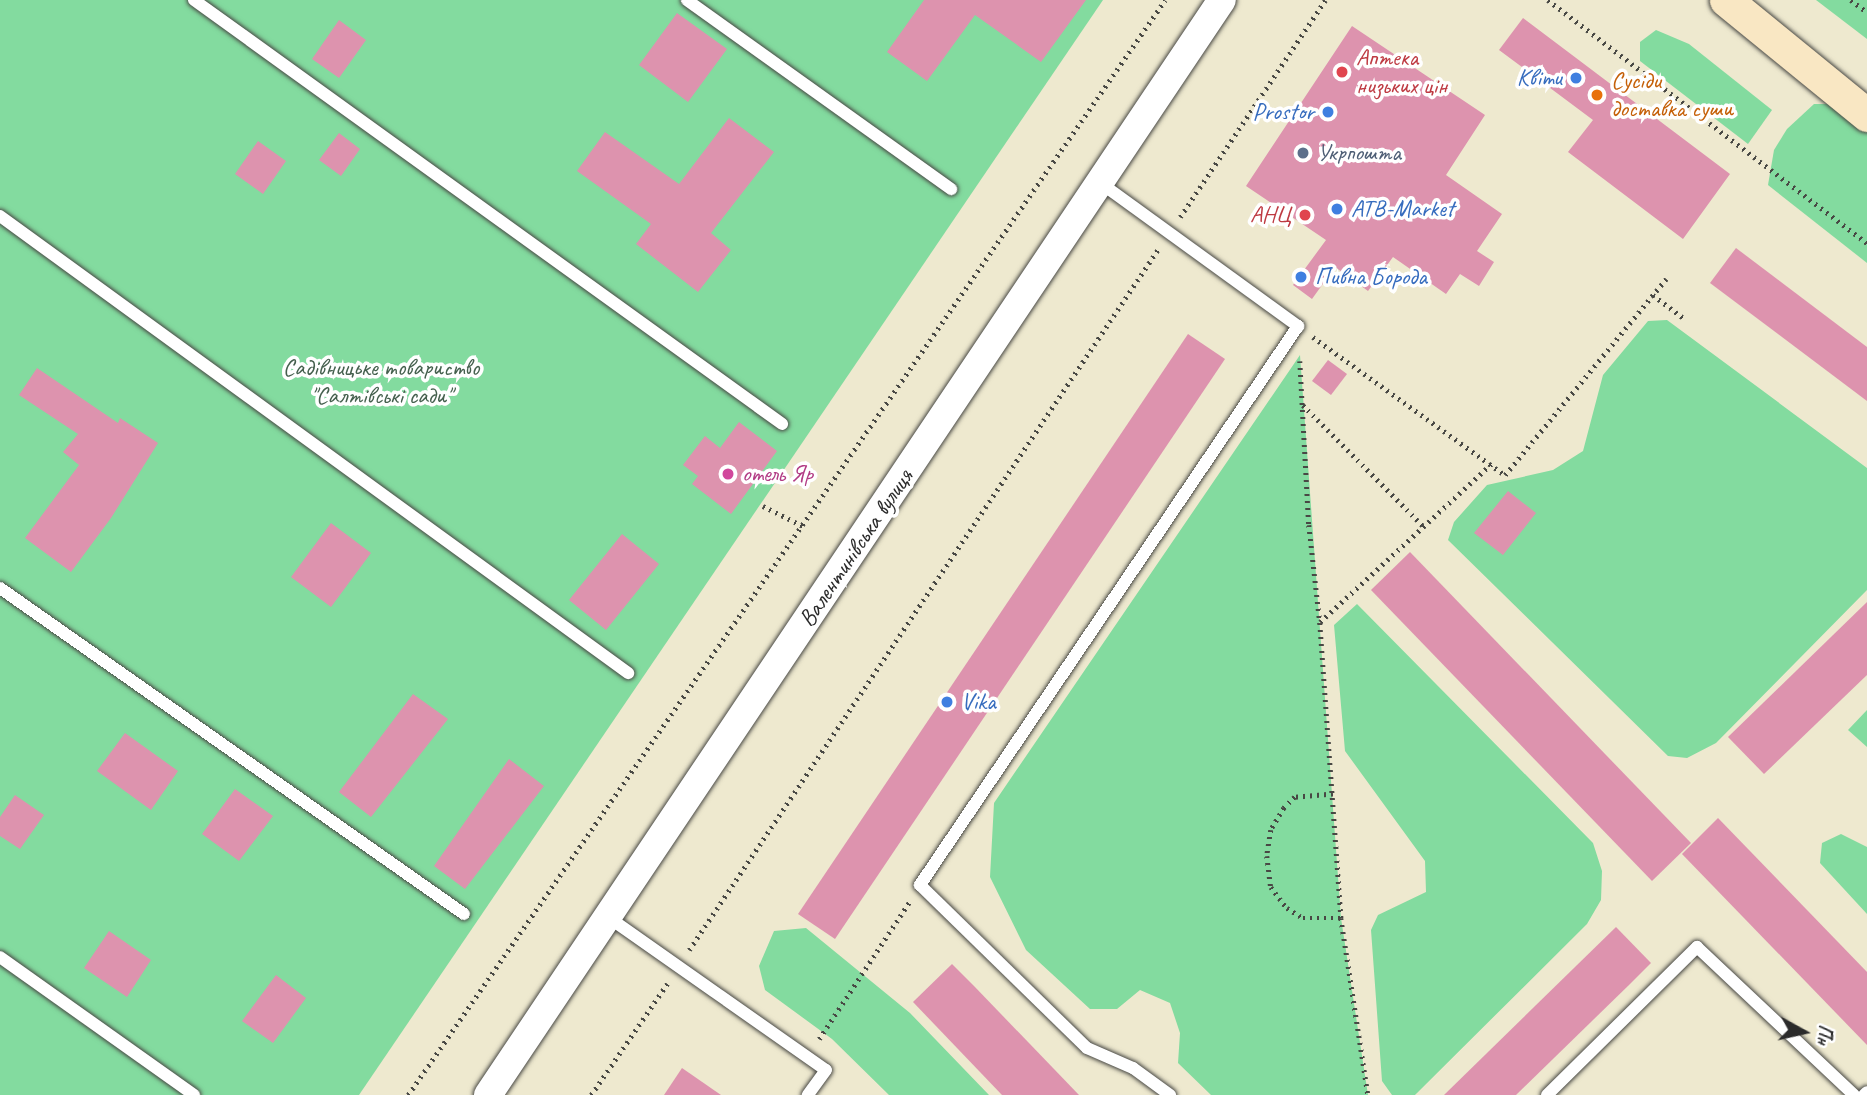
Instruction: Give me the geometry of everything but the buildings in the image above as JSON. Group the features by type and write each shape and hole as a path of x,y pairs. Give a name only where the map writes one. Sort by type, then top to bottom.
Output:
{"main road":[{"path":"1726,0 1867,115"}],"street":[{"name":"Валентинівська вулиця","path":"488,1095 1222,0"}],"lane":[{"path":"194,0 782,424"},
{"path":"687,0 951,189"},
{"path":"1098,182 1298,327 920,885 1087,1048 1133,1068 1170,1095"},
{"path":"0,216 628,673"},
{"path":"0,588 464,914"},
{"path":"608,917 826,1070 808,1095"},
{"path":"1547,1095 1697,947 1854,1095"},
{"path":"0,957 194,1095"}],"path":[{"path":"408,1095 1165,0"},
{"path":"591,1095 1325,0"},
{"path":"1548,0 1867,243"},
{"path":"1852,0 1867,12"},
{"path":"1298,327 1505,475 1666,279"},
{"path":"1653,295 1685,320"},
{"path":"1298,327 1309,525 1320,623 1341,918 1368,1095"},
{"path":"1303,404 1423,526"},
{"path":"1320,623 1491,464"},
{"path":"763,506 803,526"},
{"path":"1333,794 1295,797 1284,808 1271,830 1267,856 1271,887 1287,908 1303,918 1341,918"},
{"path":"807,1057 920,885"}],"green space":[{"name":"Садівницьке товариство \"Салтівські сади\"","path":"0,0 1103,0 359,1095 0,1095"},
{"path":"1816,0 1867,0 1867,39"},
{"path":"1656,30 1689,44 1772,110 1748,144 1640,61 1640,42"},
{"path":"1814,104 1837,104 1867,127 1867,263 1768,185 1774,150 1787,129"},
{"path":"1667,320 1867,468 1867,590 1716,743 1687,758 1668,756 1448,540 1454,522 1487,485 1553,470 1583,451 1603,375 1648,321"},
{"path":"1300,355 1341,918 1368,1095 1211,1095 1178,1063 1180,1033 1170,1003 1140,990 1117,1009 1090,1009 1026,950 990,877 994,803"},
{"path":"1357,604 1593,843 1602,871 1601,900 1587,924 1415,1095 1392,1095 1382,1081 1371,930 1378,915 1426,892 1425,861 1345,751 1334,625"},
{"path":"1867,710 1867,747 1848,730"},
{"path":"1841,834 1867,847 1867,914 1820,863 1822,843"},
{"path":"806,928 910,1013 989,1095 889,1095 832,1039 765,990 759,966 774,931"}],"place":[{"name":"Аптека низьких цін","path":"1342,72"},
{"name":"Квіти","path":"1576,78"},
{"name":"Сусіди доставка суши","path":"1597,95"},
{"name":"Prostor","path":"1328,112"},
{"name":"Укрпошта","path":"1303,153"},
{"name":"ATB-Market","path":"1337,209"},
{"name":"АНЦ","path":"1305,215"},
{"name":"Пивна Борода","path":"1301,277"},
{"name":"отель Яр","path":"728,474"},
{"name":"Vika","path":"947,702"}]}
